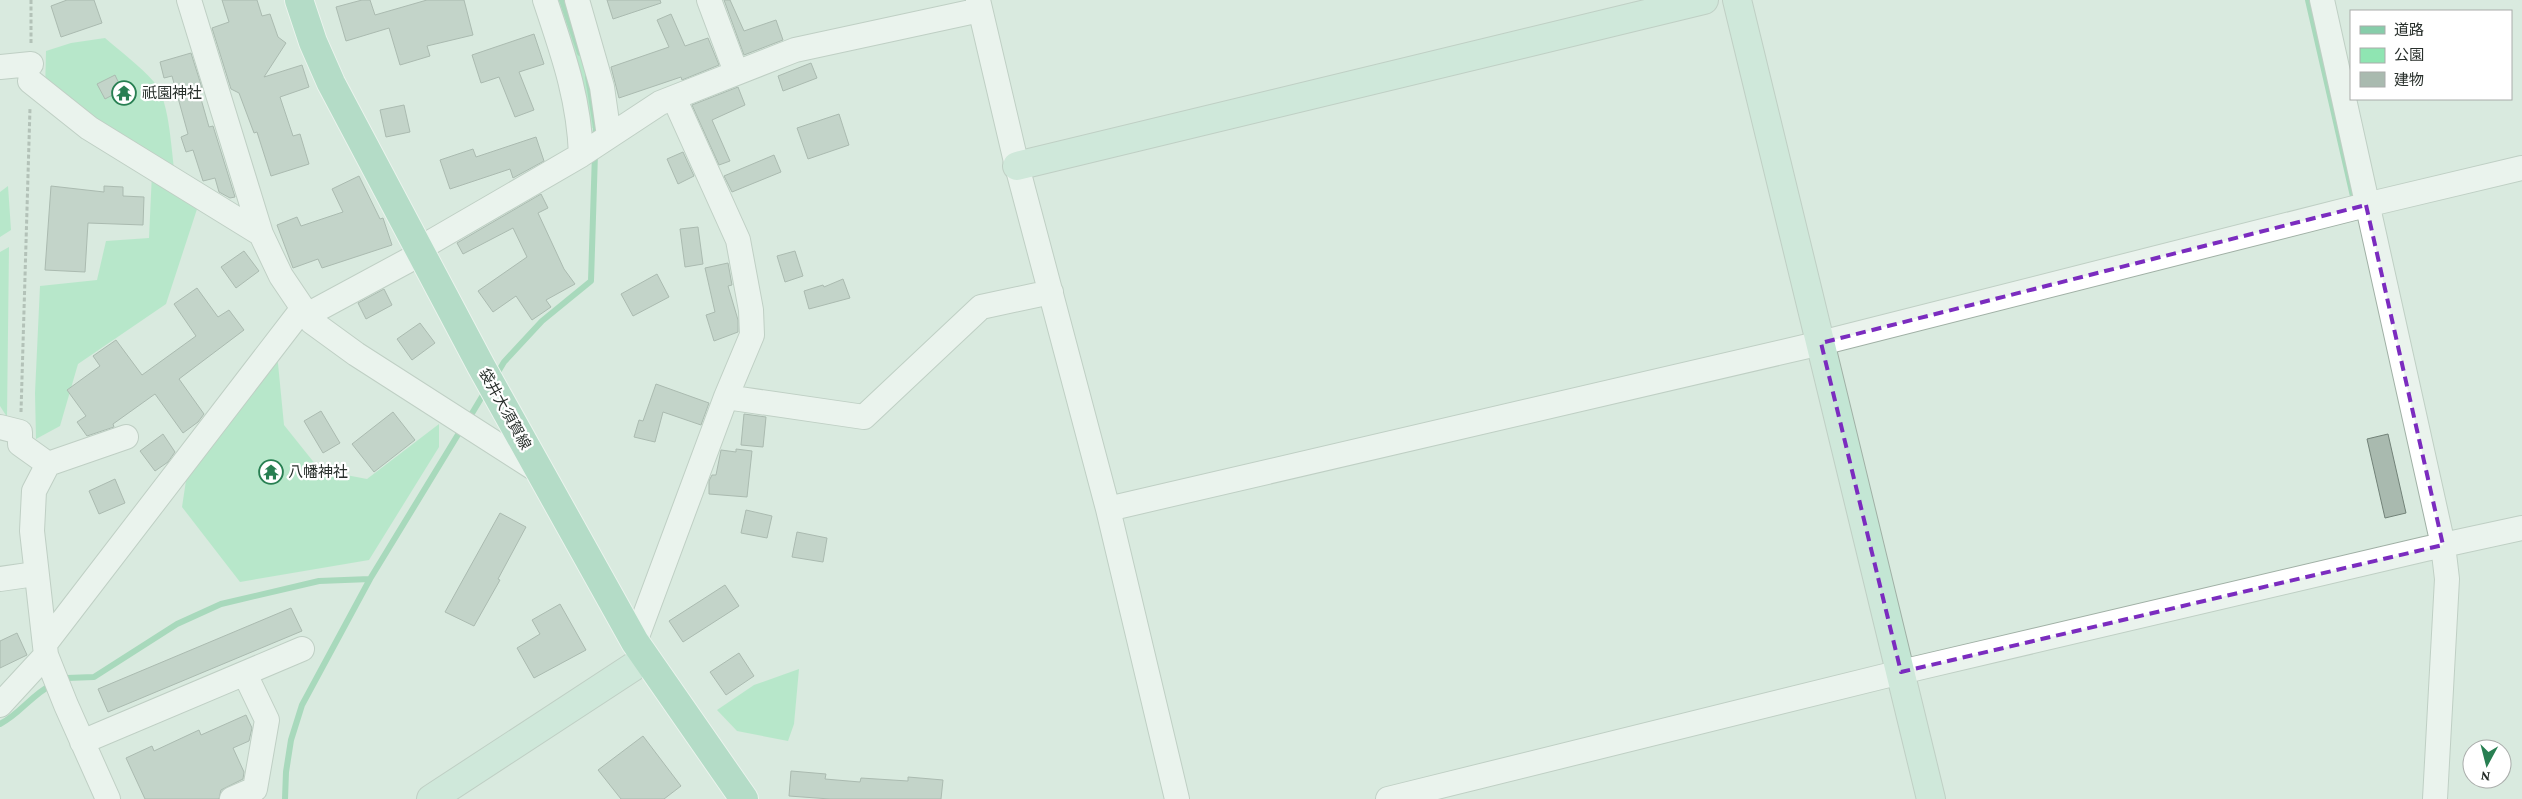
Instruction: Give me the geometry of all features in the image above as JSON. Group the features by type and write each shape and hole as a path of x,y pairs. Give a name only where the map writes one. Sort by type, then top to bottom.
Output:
{"main road":[{"name":"袋井大須賀線","path":"299,0 313,42 331,83 481,366 540,472 640,650 744,799"}],"street":[{"path":"190,0 261,234 280,276 312,322 356,354 540,472"},
{"path":"545,0 574,88 580,122 581,155"},
{"path":"576,0 602,87 609,136"},
{"path":"709,0 736,72"},
{"path":"1017,166 1704,0"},
{"path":"1737,0 1931,799"},
{"path":"2322,0 2366,204 2434,547 2447,578 2435,799"},
{"path":"0,705 305,312 421,251 581,155 660,104 736,72 805,48 979,5 1017,166 1108,509 1177,799"},
{"path":"0,67 30,73 89,128 261,234"},
{"path":"430,799 640,650 726,397 752,335 751,310 738,240 674,98"},
{"path":"1108,509 1821,343 2366,204 2522,168"},
{"path":"726,397 864,417 981,307 1050,292"},
{"path":"10,430 20,444 48,464"},
{"path":"108,799 82,742 45,649 35,574 32,531 34,491 48,464 126,437"},
{"path":"1388,799 1901,672 2522,528"},
{"path":"0,579 35,574"},
{"path":"82,742 302,649"},
{"path":"232,799 255,789 267,720 245,674"}],"path":[{"path":"10,430 30,73 30,0"}],"highlighted area":[{"path":"2366,205 2443,545 1901,672 1821,343"}],"green space":[{"path":"550,0 575,0 609,131 585,127"},
{"path":"105,38 143,70 160,91 170,129 176,182 45,93 46,51 71,43"},
{"path":"152,173 198,206 166,304 78,364 60,426 36,439 35,393 40,286 97,280 106,241 149,238"},
{"path":"8,186 11,230 0,237 0,192"},
{"path":"9,247 7,417 0,406 0,252"},
{"path":"276,343 284,425 320,470 367,479 439,424 439,447 369,560 240,582 182,507 190,454"},
{"path":"799,669 794,724 788,741 737,731 717,710 754,685"}],"building":[{"path":"67,0 94,0 102,23 61,37 51,6"},
{"path":"222,0 257,0 262,16 270,14 278,37 286,43 264,77 302,65 309,87 280,97 293,136 300,134 309,164 271,176 257,132 254,133 239,93 231,89 212,28 229,22"},
{"path":"362,0 370,0 375,15 427,0 464,0 473,35 427,46 430,56 400,65 389,28 346,41 336,7"},
{"path":"607,0 660,0 661,3 613,19"},
{"path":"724,0 730,0 744,31 776,20 783,40 744,55"},
{"path":"671,14 685,46 708,38 719,65 682,80 681,77 619,98 611,67 669,47 657,20"},
{"path":"534,34 544,64 519,72 534,110 515,117 499,77 481,83 472,55"},
{"path":"191,53 203,91 199,92 209,127 213,126 235,197 230,198 219,192 215,178 203,181 193,150 186,152 181,137 188,134 172,76 164,78 160,62"},
{"path":"811,63 817,78 783,91 778,76"},
{"path":"115,75 122,90 105,99 97,84"},
{"path":"738,87 745,105 712,120 730,161 719,165 692,105"},
{"path":"404,105 410,132 386,137 380,110"},
{"path":"839,114 849,145 808,159 797,128"},
{"path":"536,137 544,161 513,178 510,169 450,189 440,160 473,149 476,157"},
{"path":"683,152 694,176 678,184 667,159"},
{"path":"774,155 781,172 732,192 724,176"},
{"path":"359,176 380,219 383,218 392,245 322,268 318,259 293,268 277,225 297,217 301,226 343,212 332,189"},
{"path":"51,186 104,192 104,186 123,187 123,196 144,197 143,225 88,223 85,272 45,270"},
{"path":"541,194 548,208 538,213 564,269 575,284 546,300 551,307 532,320 516,296 493,312 478,291 527,257 513,228 463,254 457,243"},
{"path":"698,227 703,264 685,267 680,229"},
{"path":"244,251 259,271 236,288 221,267"},
{"path":"795,251 803,276 785,282 777,256"},
{"path":"728,263 732,285 728,286 738,320 738,332 714,341 706,315 715,312 705,268"},
{"path":"657,274 669,297 633,316 621,294"},
{"path":"843,279 850,298 809,309 804,291 823,285 824,287"},
{"path":"197,288 218,317 229,310 244,330 179,379 204,414 198,422 183,433 155,394 113,424 114,427 87,436 77,422 86,416 67,390 100,366 93,356 116,340 142,375 196,336 174,304"},
{"path":"384,289 392,305 366,319 358,303"},
{"path":"420,323 435,343 412,360 397,339"},
{"path":"656,384 709,403 701,425 663,412 655,442 634,437 639,420 643,421"},
{"path":"321,411 340,443 323,453 304,421"},
{"path":"393,412 415,440 374,472 352,444"},
{"path":"744,414 766,417 763,447 741,445"},
{"path":"163,434 175,452 168,462 155,471 140,451"},
{"path":"2388,434 2406,513 2385,518 2367,439"},
{"path":"736,449 752,451 747,497 709,494 709,481 712,475 716,475 721,450 736,452"},
{"path":"115,479 125,503 99,514 89,491"},
{"path":"746,510 772,516 767,538 741,533"},
{"path":"500,513 526,527 498,579 500,580 474,626 445,612"},
{"path":"797,532 827,538 823,562 792,557"},
{"path":"725,585 739,606 683,642 669,621"},
{"path":"560,604 586,650 534,678 517,648 540,634 532,620"},
{"path":"291,608 302,631 108,712 98,689"},
{"path":"17,633 27,655 0,668 0,641"},
{"path":"739,653 754,676 726,695 710,672"},
{"path":"246,715 252,728 249,741 233,748 244,772 243,779 221,790 219,799 145,799 126,758 152,746 154,751 199,730 201,735"},
{"path":"643,736 681,786 664,799 621,799 598,770"},
{"path":"791,771 826,774 825,779 860,782 861,778 908,781 908,777 943,780 941,799 830,799 789,796"}],"waterway":[{"path":"562,0 580,53"},
{"path":"2308,0 2355,205"},
{"path":"588,77 596,127 595,138"},
{"path":"495,377 504,362 542,321 591,281 595,153"},
{"path":"468,420 486,390"},
{"path":"285,799 286,772 291,740 302,705 370,579 462,428"},
{"path":"62,680 67,678 94,677 177,624 221,604 319,581 370,579"},
{"path":"0,724 14,715 38,693 53,684"}],"place":[{"name":"祇園神社","path":"124,93"},
{"name":"八幡神社","path":"271,472"}]}
